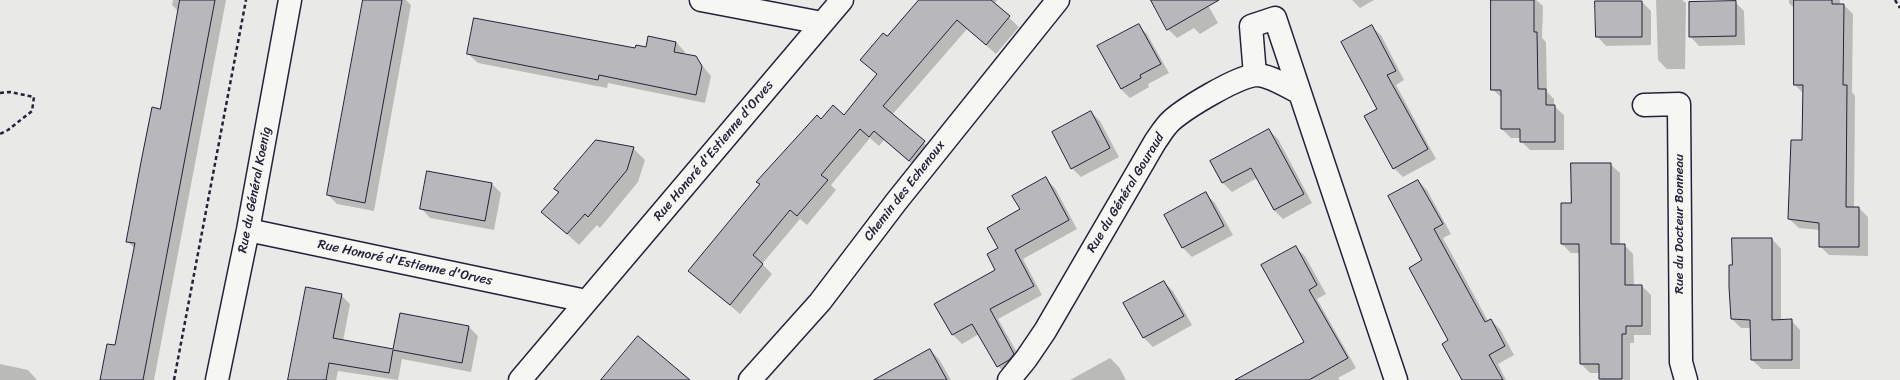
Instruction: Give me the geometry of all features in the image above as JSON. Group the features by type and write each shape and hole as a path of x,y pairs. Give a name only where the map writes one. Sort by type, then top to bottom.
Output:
{"street":[{"name":"Rue du Général Koenig","path":"217,380 248,230 290,0"},
{"path":"701,0 822,23"},
{"name":"Rue Honoré d'Estienne d'Orves","path":"520,380 842,0"},
{"name":"Chemin des Echenoux","path":"750,380 820,302 896,202 1058,0"},
{"path":"1300,93 1278,81 1255,75 1252,26 1275,18 1396,380"},
{"name":"Rue du Général Gouraud","path":"1009,380 1026,359 1045,331 1155,142 1171,121 1197,102 1227,86 1255,75"},
{"name":"Rue du Docteur Bonneau","path":"1644,105 1680,104 1681,362 1686,380"},
{"name":"Rue Honoré d'Estienne d'Orves","path":"248,230 586,302"}],"path":[{"path":"174,380 246,0"},
{"path":"1895,0 1900,8"},
{"path":"0,93 10,92 34,97 32,111 8,130 0,134"}],"building":[{"path":"180,0 215,0 143,380 100,380 107,344 115,345 135,243 126,242 141,162 152,107 160,109"},
{"path":"363,0 402,0 365,203 327,195"},
{"path":"919,0 991,0 1010,16 986,45 957,20 883,106 925,141 909,161 874,131 869,137 860,129 821,175 828,180 797,216 790,210 753,255 763,264 730,305 688,271 760,184 756,182 817,115 821,119 833,105 844,115 877,74 860,60 883,33 887,36"},
{"path":"1151,0 1219,0 1167,30"},
{"path":"1491,0 1534,0 1534,32 1537,32 1538,89 1546,89 1546,105 1555,105 1555,142 1520,142 1520,129 1501,129 1501,90 1491,90"},
{"path":"1794,0 1832,0 1832,4 1844,4 1843,85 1847,85 1846,207 1859,207 1859,247 1819,247 1819,223 1788,219 1791,140 1802,140 1803,85 1794,85"},
{"path":"1595,1 1642,1 1642,37 1596,37"},
{"path":"1736,1 1736,36 1689,37 1689,2"},
{"path":"474,18 635,48 636,45 646,47 648,36 676,42 674,52 696,56 702,66 696,95 599,75 598,80 467,54"},
{"path":"1139,24 1161,64 1140,75 1141,78 1121,89 1097,46"},
{"path":"1372,25 1396,71 1387,75 1428,149 1393,169 1364,116 1377,109 1341,42"},
{"path":"1091,111 1110,148 1071,169 1052,132"},
{"path":"1269,129 1304,194 1274,210 1251,168 1222,183 1210,161"},
{"path":"596,140 634,147 627,170 588,217 585,214 567,234 541,212 559,192 554,189"},
{"path":"1571,163 1611,163 1611,244 1625,244 1625,285 1642,285 1642,326 1626,326 1626,334 1622,334 1622,379 1599,379 1599,364 1580,364 1579,244 1561,244 1561,203 1571,203"},
{"path":"427,171 492,183 485,221 420,209"},
{"path":"1046,177 1069,220 1015,250 1034,286 990,309 1014,354 1009,360 997,367 972,324 952,335 934,304 995,270 987,254 998,248 987,228 1020,209 1012,196"},
{"path":"1418,180 1443,224 1434,229 1485,322 1491,319 1505,346 1489,355 1503,380 1462,380 1442,344 1448,340 1409,268 1422,260 1388,196"},
{"path":"1206,192 1224,226 1182,248 1164,215"},
{"path":"1732,238 1772,238 1772,320 1792,319 1792,360 1751,360 1750,320 1731,319 1729,265 1732,265"},
{"path":"1296,246 1317,285 1309,290 1348,358 1309,380 1235,380 1304,342 1261,265"},
{"path":"1164,281 1184,316 1143,338 1123,303"},
{"path":"306,287 342,294 333,338 393,349 400,313 469,326 462,363 393,350 389,373 329,363 326,380 288,380"},
{"path":"638,336 690,380 601,380"},
{"path":"930,349 947,380 874,380"}]}
